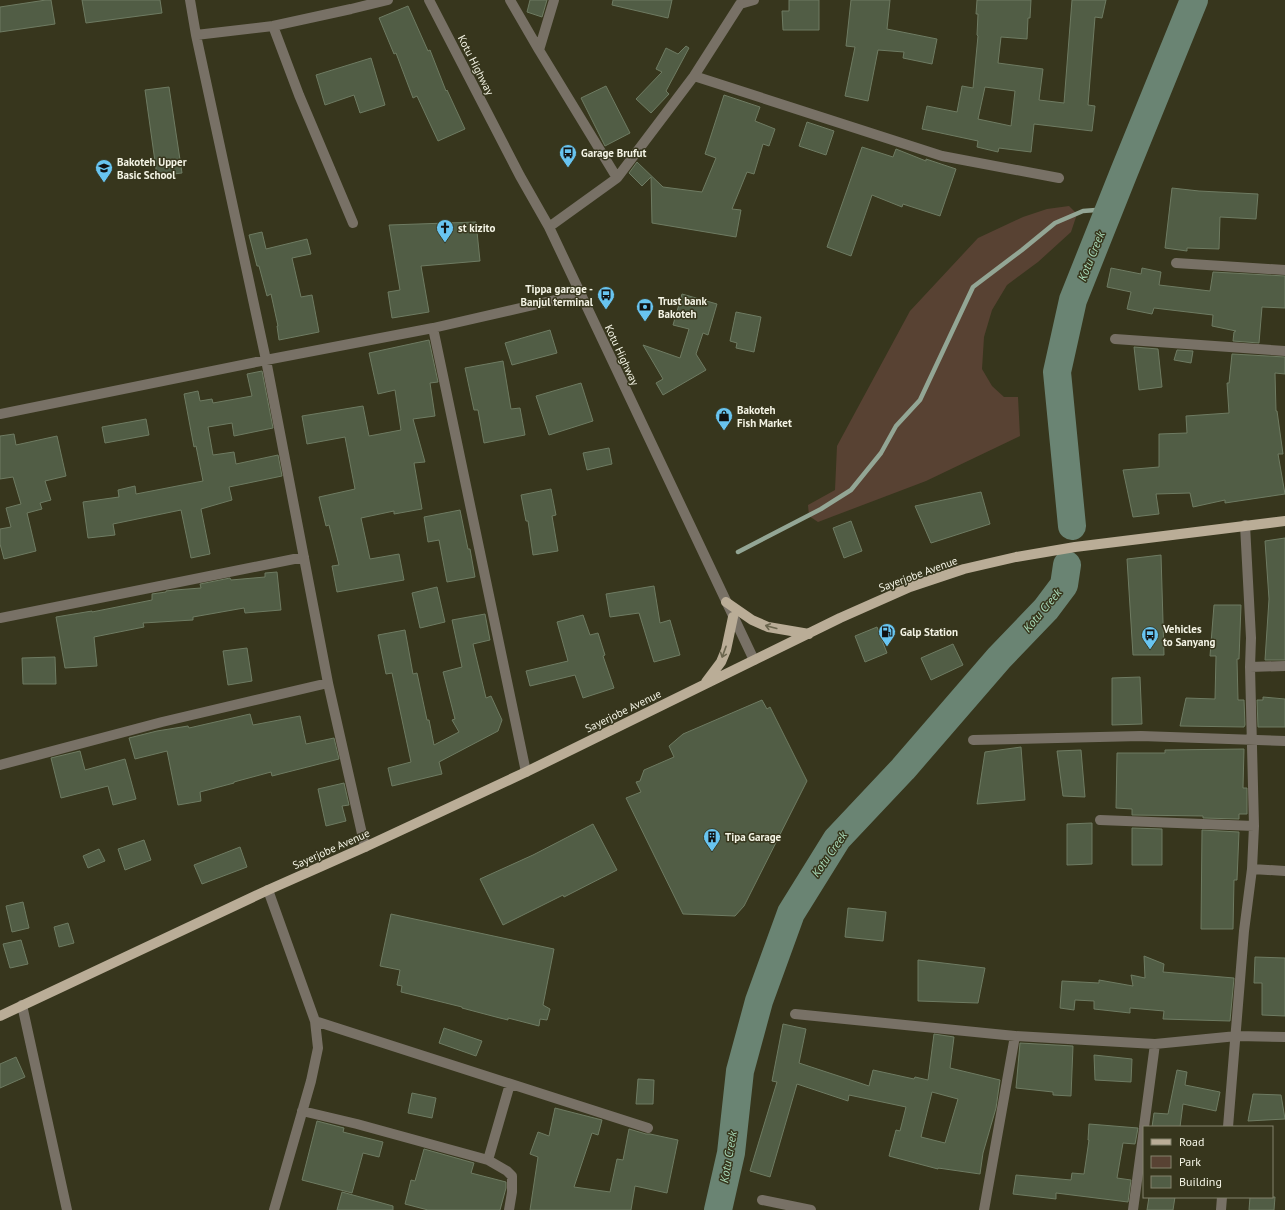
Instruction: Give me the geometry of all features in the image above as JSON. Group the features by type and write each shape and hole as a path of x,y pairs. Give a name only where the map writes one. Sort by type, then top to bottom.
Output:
{"main road":[{"name":"Sayerjobe Avenue","path":"0,1016 268,890 366,848 526,772 846,615 910,587 964,569 1016,557 1075,547 1285,521"},
{"path":"726,602 752,620 768,627 809,634"},
{"path":"705,684 721,662 726,650 733,616"}],"street":[{"path":"190,0 196,35 266,360 328,683 366,848"},
{"path":"196,35 273,26 351,10 388,0"},
{"name":"Kotu Highway","path":"429,0 520,176 549,227 754,660"},
{"path":"510,0 617,178"},
{"path":"540,50 554,0"},
{"path":"549,227 617,178 694,76 740,4 754,0"},
{"path":"273,26 299,95 353,223"},
{"path":"694,76 942,156 1059,178"},
{"path":"1176,263 1285,270"},
{"path":"0,414 433,328 581,294"},
{"path":"433,328 526,772"},
{"path":"1115,339 1285,351"},
{"path":"1228,1126 1237,1036 1244,931 1252,870 1254,826 1250,667 1251,638 1245,525"},
{"path":"0,618 304,557"},
{"path":"1250,667 1285,666"},
{"path":"0,765 162,722 328,683"},
{"path":"973,740 1141,736 1285,741"},
{"path":"1100,820 1254,826"},
{"path":"1252,870 1285,871"},
{"path":"268,890 314,1022 318,1048 311,1081 274,1210"},
{"path":"22,1005 66,1210"},
{"path":"795,1014 1015,1036 1155,1044 1237,1036 1285,1037"},
{"path":"314,1022 648,1128"},
{"path":"984,1210 1015,1036"},
{"path":"1144,1126 1155,1044"},
{"path":"488,1160 510,1084"},
{"path":"302,1111 357,1124 488,1160 507,1171 512,1176 512,1192 509,1210"},
{"path":"1133,1210 1143,1135"},
{"path":"1221,1210 1222,1198"},
{"path":"762,1200 811,1210"}],"green space":[{"path":"1069,206 1077,214 1071,232 1038,262 1007,285 992,310 984,337 982,369 992,386 1004,397 1018,397 1020,436 926,481 818,522 809,516 808,505 835,490 837,446 910,311 978,238 1023,217 1047,209"}],"building":[{"path":"51,0 55,24 0,32 0,7"},
{"path":"82,0 160,0 162,13 86,23"},
{"path":"530,0 547,0 542,17 527,12"},
{"path":"613,0 672,0 668,18 612,5"},
{"path":"789,0 819,0 819,30 783,30 782,11 789,11"},
{"path":"851,0 890,0 887,29 937,39 932,64 903,58 904,52 878,50 868,101 845,96 855,47 846,46"},
{"path":"977,0 1031,0 1027,39 1001,37 998,63 1043,69 1039,100 1064,103 1072,0 1106,0 1102,18 1095,17 1088,105 1095,106 1092,131 1034,124 1031,152 999,148 998,152 977,147 978,141 922,129 927,106 957,112 962,86 973,88 978,36 978,14 976,14","holes":["985,87 1015,91 1011,126 978,119"]},
{"path":"408,6 428,51 430,50 446,91 447,90 465,129 438,141 417,96 413,98 396,53 394,54 379,18"},
{"path":"686,46 689,48 666,91 669,94 651,113 636,99 662,72 656,69 666,48 678,54"},
{"path":"371,58 385,105 360,113 354,95 325,105 316,75"},
{"path":"606,86 630,133 605,146 581,98"},
{"path":"169,87 182,173 157,176 145,90"},
{"path":"724,95 760,107 755,121 775,129 769,146 763,144 754,174 747,172 732,209 741,210 736,237 652,223 651,177 642,186 629,173 637,162 663,187 702,192 716,158 705,154"},
{"path":"807,122 834,131 826,155 799,146"},
{"path":"862,147 893,157 896,149 926,161 926,159 956,169 940,216 903,204 902,207 872,195 851,256 827,247"},
{"path":"1172,188 1258,194 1256,219 1220,217 1219,249 1187,248 1187,251 1165,248"},
{"path":"476,222 480,261 421,266 429,312 392,318 388,292 400,290 389,225"},
{"path":"262,232 266,249 307,239 311,254 292,258 301,297 312,295 319,332 279,340 278,326 271,294 267,296 249,235"},
{"path":"1111,268 1141,274 1142,268 1161,272 1159,285 1210,291 1213,272 1285,276 1285,308 1262,307 1259,343 1233,341 1234,332 1236,331 1212,326 1213,315 1154,308 1152,314 1127,309 1131,292 1107,287"},
{"path":"682,294 717,304 708,335 703,333 696,354 706,370 663,395 656,383 663,379 643,345 680,358 689,329 673,325"},
{"path":"736,312 761,317 754,352 736,348 737,343 730,341"},
{"path":"550,330 557,353 512,365 505,343"},
{"path":"429,340 438,382 430,383 435,416 413,419 425,462 414,463 422,509 394,514 394,511 361,518 370,559 399,554 404,580 337,592 332,566 339,565 329,525 326,526 319,497 355,489 345,437 307,444 302,416 363,406 369,436 401,430 395,390 378,394 369,353"},
{"path":"1134,347 1158,349 1162,387 1139,390"},
{"path":"1177,350 1193,351 1191,363 1174,360"},
{"path":"1232,354 1285,357 1285,374 1275,373 1276,411 1283,454 1278,454 1285,494 1225,503 1225,500 1193,507 1190,493 1156,494 1159,514 1133,517 1123,470 1159,467 1159,434 1187,433 1186,416 1229,413 1227,383 1229,383"},
{"path":"503,361 511,409 520,408 525,435 484,443 478,410 474,410 465,368"},
{"path":"262,371 273,428 234,436 232,423 208,427 213,455 234,452 236,464 278,455 282,476 229,487 232,500 201,509 210,554 191,558 181,510 113,524 115,535 88,538 83,502 119,497 118,490 135,486 136,494 203,481 196,446 194,447 184,394 198,391 200,401 212,399 213,403 252,396 247,374"},
{"path":"581,383 593,421 549,435 536,396"},
{"path":"146,419 149,435 105,443 102,427"},
{"path":"14,434 16,445 57,436 66,476 45,481 51,500 40,503 42,509 27,513 36,551 4,559 0,544 0,529 11,527 6,508 21,504 13,477 0,479 0,436"},
{"path":"609,448 612,464 587,470 583,453"},
{"path":"551,489 556,515 552,516 558,551 533,555 528,521 526,521 521,495"},
{"path":"981,492 990,524 931,543 915,506"},
{"path":"460,510 468,549 470,549 475,577 447,582 439,540 428,542 424,517"},
{"path":"851,521 862,551 844,558 833,528"},
{"path":"1285,538 1285,660 1265,660 1269,599 1265,541"},
{"path":"1161,555 1164,655 1133,655 1127,559"},
{"path":"277,572 281,610 245,613 244,608 193,617 193,620 143,623 144,627 94,637 97,666 65,668 56,617 92,612 152,600 152,594 166,591 201,588 200,584 230,578 231,580 265,577 265,573"},
{"path":"654,586 660,623 670,620 680,655 654,662 639,613 610,617 606,594"},
{"path":"437,587 445,622 420,628 412,593"},
{"path":"1214,605 1241,605 1239,659 1237,659 1238,700 1244,700 1245,725 1244,727 1180,726 1186,698 1215,699 1216,656 1210,656"},
{"path":"485,614 490,640 473,644 486,698 491,696 502,720 498,731 439,762 442,774 392,786 388,768 411,762 392,673 386,674 378,635 405,630 413,674 417,673 434,745 459,732 452,720 455,719 443,672 462,667 452,620"},
{"path":"583,615 590,635 598,633 605,655 603,656 614,688 583,698 575,675 530,686 526,671 568,661 557,622"},
{"path":"877,627 887,653 865,662 855,636"},
{"path":"953,644 963,665 931,680 921,658"},
{"path":"247,648 252,681 228,685 223,651"},
{"path":"55,657 56,684 23,684 22,658"},
{"path":"1140,677 1142,724 1112,725 1112,678"},
{"path":"1263,697 1285,699 1285,727 1258,727 1257,700 1263,700"},
{"name":"Tipa Garage","path":"762,700 767,709 770,707 807,781 744,906 735,916 683,914 626,798 641,792 636,782 640,781 644,770 674,757 669,746 683,734"},
{"path":"250,714 253,725 300,716 306,744 334,738 339,759 272,776 271,772 234,782 200,792 201,801 178,805 167,751 135,759 129,738 157,731 188,726 189,728"},
{"path":"1021,747 1025,800 977,804 985,752"},
{"path":"1244,749 1243,788 1247,788 1247,814 1239,814 1239,819 1203,818 1203,816 1132,815 1132,809 1116,808 1117,753 1165,753 1165,750"},
{"path":"1081,750 1085,797 1063,796 1057,751"},
{"path":"80,751 85,770 125,759 136,799 113,805 108,786 61,798 51,758"},
{"path":"344,783 349,805 342,806 346,821 326,826 318,789"},
{"path":"1092,823 1092,864 1067,865 1067,824"},
{"path":"593,824 617,870 564,897 563,895 503,925 480,879 533,855"},
{"path":"1132,828 1162,829 1162,865 1132,865"},
{"path":"1202,830 1239,832 1237,880 1234,880 1233,929 1201,929"},
{"path":"144,840 151,860 125,870 118,849"},
{"path":"240,847 247,867 202,884 194,865"},
{"path":"99,849 105,861 88,868 83,856"},
{"path":"23,902 29,928 12,932 6,906"},
{"path":"848,908 886,912 883,941 845,937"},
{"path":"391,914 554,949 543,1005 550,1009 547,1020 540,1019 539,1026 508,1018 508,1020 401,992 402,986 397,985 400,970 380,966"},
{"path":"68,923 74,943 59,947 54,927"},
{"path":"21,940 28,964 10,968 3,944"},
{"path":"1144,956 1164,964 1163,972 1234,978 1230,1021 1163,1019 1164,1011 1130,1008 1130,1013 1094,1009 1094,1001 1075,1000 1074,1010 1060,1008 1062,981 1099,983 1099,980 1133,986 1131,975 1145,978"},
{"path":"1255,957 1285,958 1285,1016 1262,1015 1262,983 1254,983"},
{"path":"918,960 985,968 978,1003 918,1001"},
{"path":"783,1024 806,1029 799,1063 869,1086 873,1070 914,1079 915,1077 928,1080 934,1034 954,1037 950,1068 1000,1080 996,1108 983,1153 980,1174 938,1169 889,1156 896,1130 900,1131 906,1107 849,1095 848,1101 797,1084 770,1177 750,1171 777,1082 772,1081","holes":["932,1092 958,1099 945,1143 921,1137"]},
{"path":"444,1028 482,1041 476,1056 439,1043"},
{"path":"1020,1043 1073,1046 1071,1096 1053,1095 1053,1092 1016,1088"},
{"path":"1094,1055 1132,1059 1131,1082 1095,1080"},
{"path":"16,1057 25,1077 0,1088 0,1064"},
{"path":"1177,1070 1187,1072 1185,1085 1220,1092 1216,1111 1183,1104 1180,1126 1152,1126 1154,1113 1168,1114"},
{"path":"638,1079 654,1080 653,1104 636,1104"},
{"path":"412,1093 436,1098 432,1118 408,1113"},
{"path":"1253,1094 1281,1095 1285,1119 1248,1121"},
{"path":"555,1108 602,1120 598,1135 592,1133 574,1187 610,1192 617,1159 623,1160 629,1129 678,1140 667,1193 635,1186 631,1210 530,1210 538,1157 530,1154 538,1132 549,1136"},
{"path":"317,1121 344,1128 343,1132 383,1142 379,1157 363,1153 352,1193 302,1180"},
{"path":"1089,1124 1138,1128 1135,1144 1123,1143 1117,1178 1131,1180 1128,1202 1056,1193 1056,1199 1013,1194 1016,1175 1071,1180 1072,1173 1084,1174 1089,1140"},
{"path":"424,1149 474,1163 471,1173 506,1182 506,1188 500,1210 428,1210 405,1204 411,1180 415,1181"},
{"path":"342,1192 393,1206 393,1210 337,1210"},
{"path":"1275,1197 1274,1210 1249,1210 1250,1198"},
{"path":"1149,1198 1175,1198 1173,1210 1147,1210"}],"waterway":[{"name":"Kotu Creek","path":"1072,526 1057,372 1073,300 1194,0"},
{"path":"738,552 821,509 851,490 881,453 896,426 920,400 973,287 1055,223 1083,211 1109,209"},
{"name":"Kotu Creek","path":"718,1210 731,1153 740,1071 759,1001 791,913 837,839 903,769 999,658 1046,609 1064,585 1067,565"}],"place":[{"name":"Garage Brufut","path":"568,168"},
{"name":"Bakoteh Upper Basic School","path":"104,183"},
{"name":"st kizito","path":"445,243"},
{"name":"Tippa garage - Banjul terminal","path":"606,310"},
{"name":"Trust bank Bakoteh","path":"645,322"},
{"name":"Bakoteh Fish Market","path":"724,431"},
{"name":"Galp Station","path":"887,647"},
{"name":"Vehicles to Sanyang","path":"1150,650"},
{"name":"Tipa Garage","path":"712,852"}]}
